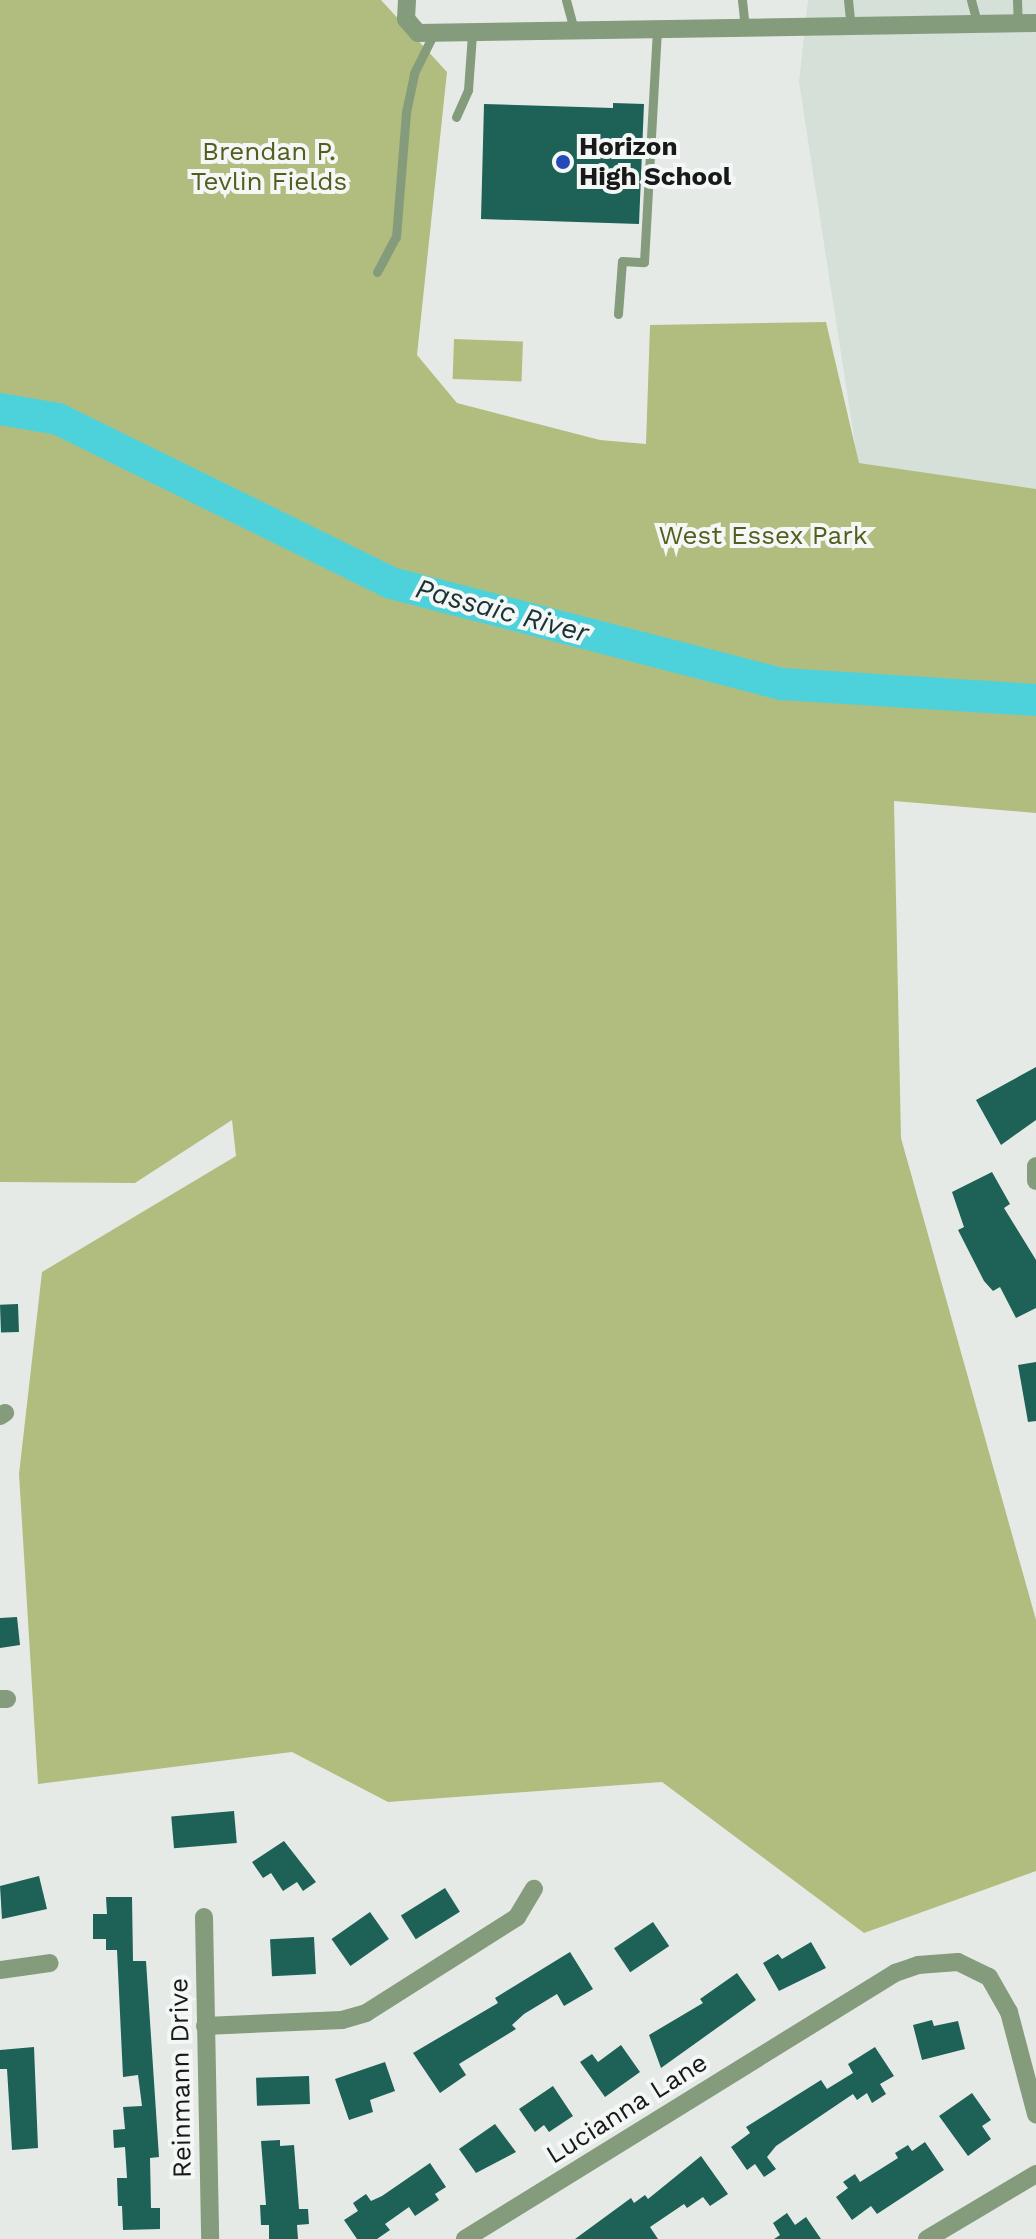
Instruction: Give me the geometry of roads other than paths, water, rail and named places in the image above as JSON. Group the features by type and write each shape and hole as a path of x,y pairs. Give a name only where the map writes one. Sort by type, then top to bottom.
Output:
{"street":[{"path":"407,0 409,28 434,33 657,33 1027,23"},
{"path":"1036,1166 1036,1181"},
{"path":"205,2026 342,2020 366,2013 517,1917 534,1889"},
{"name":"Reinmann Drive","path":"204,1917 210,2239"},
{"name":"Lucianna Lane","path":"465,2239 895,1973 943,1961 968,1964 989,1977 1003,1995 1036,2114"},
{"path":"0,1970 50,1963"},
{"path":"927,2239 1036,2174"}],"lane":[{"path":"566,0 575,34"},
{"path":"742,0 745,30"},
{"path":"848,0 851,27"},
{"path":"971,0 977,23"},
{"path":"1017,0 1027,23"},
{"path":"377,272 396,237 406,112 414,73 434,33"},
{"path":"618,314 622,261 644,262 657,33"},
{"path":"456,117 468,90 472,34"}],"waterway":[{"name":"Passaic River","path":"0,409 58,419 391,583 782,684 1036,700"}],"place":[{"name":"Horizon High School","path":"563,162"}],"park label":[{"name":"Brendan P. Tevlin Fields","path":"269,167"},
{"name":"West Essex Park","path":"763,536"}]}
